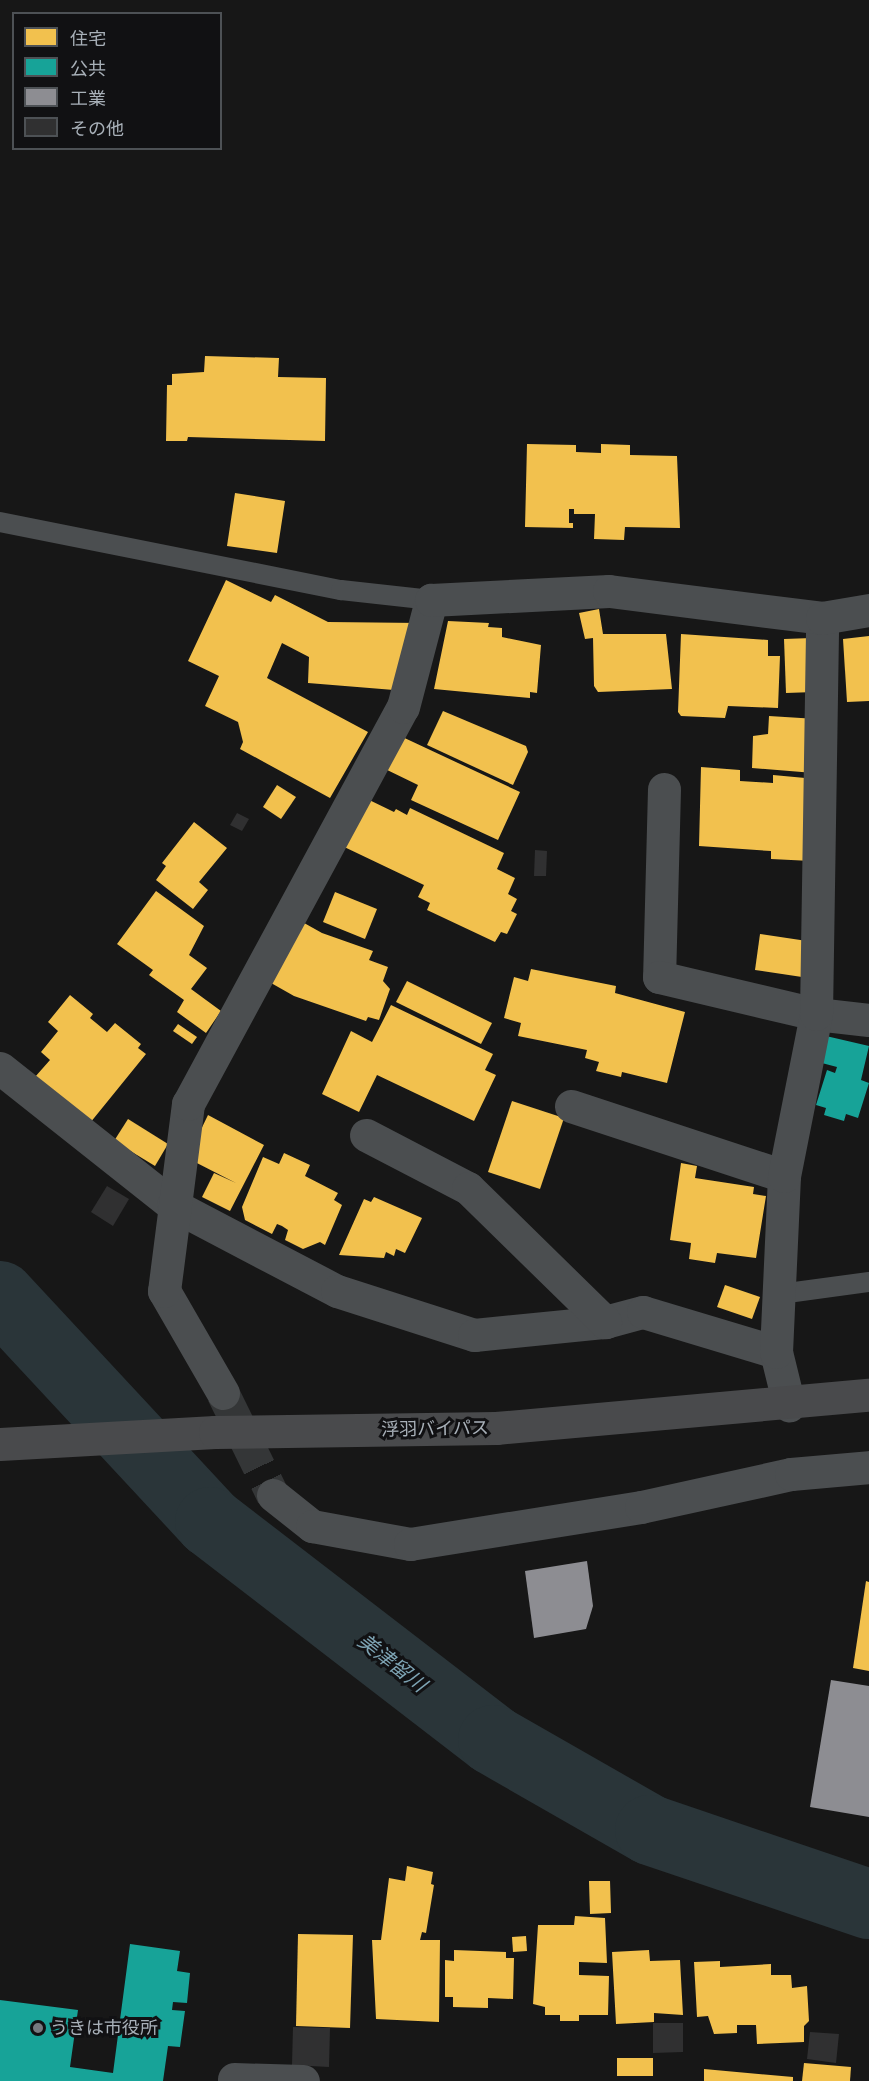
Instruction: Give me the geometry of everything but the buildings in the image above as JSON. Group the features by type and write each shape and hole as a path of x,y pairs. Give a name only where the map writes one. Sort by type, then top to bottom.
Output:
{"highway":[{"name":"浮羽バイパス","path":"0,1444 40,1444 215,1432 496,1428 789,1405 869,1395"}],"street":[{"path":"224,1393 164,1291 173,1205 188,1104 402,707 431,600 609,591 822,618 869,610"},
{"path":"789,1405 776,1352 784,1176 816,1014 822,618"},
{"path":"664,789 659,977 816,1014 869,1020"},
{"path":"0,1068 173,1205 337,1291 474,1335 605,1322 643,1312 776,1352"},
{"path":"571,1106 784,1176"},
{"path":"366,1135 468,1188 605,1322"},
{"path":"273,1495 312,1526 410,1544 641,1507 791,1474 869,1467"},
{"path":"234,2079 303,2081"}],"lane":[{"path":"0,522 341,590 431,600"},
{"path":"780,1294 869,1282"}],"waterway":[{"name":"美津留川","path":"0,1296 210,1522 493,1740 650,1830 869,1904"}],"tunnel":[{"path":"223,1393 273,1495"}],"place":[{"name":"うきは市役所","path":"38,2028"}]}
